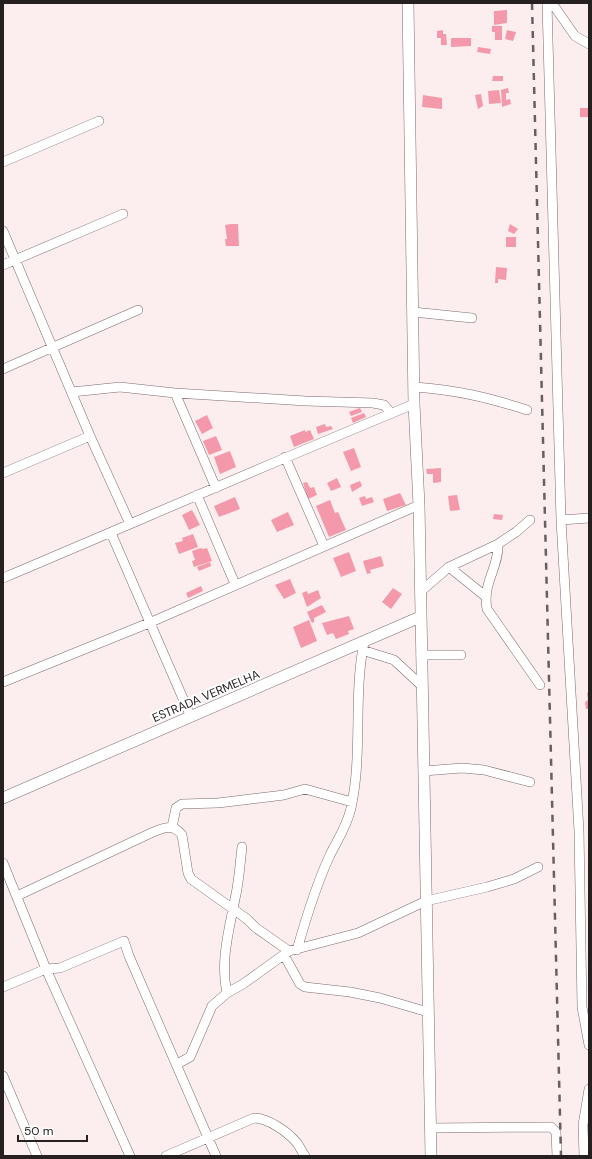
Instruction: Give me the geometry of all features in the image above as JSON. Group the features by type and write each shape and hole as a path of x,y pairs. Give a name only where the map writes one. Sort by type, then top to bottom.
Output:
{"street":[{"path":"408,3 414,404 419,504 431,1156"},
{"path":"547,3 561,520 579,831 582,1007 589,1045"},
{"path":"552,3 575,36 589,44"},
{"path":"3,162 99,121"},
{"path":"3,265 123,214"},
{"path":"3,231 90,436 130,524"},
{"path":"3,369 138,310"},
{"path":"413,312 472,318"},
{"path":"72,392 120,387 175,393 306,401 373,403 384,406 391,413"},
{"path":"414,387 464,392 488,397 527,410"},
{"path":"175,393 216,488"},
{"path":"3,578 216,488 284,457 414,404"},
{"path":"3,473 90,436"},
{"path":"284,457 324,546"},
{"path":"197,495 235,584"},
{"path":"3,682 149,622 419,504"},
{"path":"561,520 589,518"},
{"path":"420,592 449,567 498,544 530,520"},
{"path":"111,532 191,717"},
{"path":"498,544 499,555 487,583 487,609 540,685"},
{"path":"449,567 486,596"},
{"name":"ESTRADA VERMELHA","path":"3,798 191,717 363,646 420,617"},
{"path":"290,952 309,910 330,855 343,832 352,802 356,754 359,666 363,646 394,660 422,686"},
{"path":"421,656 461,655"},
{"path":"424,771 462,768 484,770 530,782"},
{"path":"172,827 176,808 182,804 218,803 284,795 305,789 352,802"},
{"path":"17,896 151,833 172,827 182,835 188,873 191,879 290,952 300,984 305,987 350,992 380,998 428,1012"},
{"path":"579,831 589,829"},
{"path":"227,993 224,970 226,943 233,909 242,847"},
{"path":"3,863 46,969 130,1156"},
{"path":"177,1064 190,1056 212,1006 227,993 290,952 358,933 426,901 487,887 514,879 538,867"},
{"path":"3,987 46,969 60,968 124,941 129,956 216,1156"},
{"path":"3,1076 37,1156"},
{"path":"584,1156 584,1125 589,1089"},
{"path":"166,1156 241,1122 258,1118 288,1135 297,1144 305,1156"},
{"path":"431,1128 551,1127 556,1132 557,1156"}],"building":[{"path":"507,10 507,23 494,25 494,11"},
{"path":"492,26 502,26 502,40 495,40 495,32 492,32"},
{"path":"443,30 443,34 446,34 447,45 441,45 441,38 437,38 437,31"},
{"path":"507,30 516,32 513,41 505,39"},
{"path":"451,38 471,38 471,46 451,47"},
{"path":"478,47 491,49 490,54 477,52"},
{"path":"493,76 503,76 503,81 492,81"},
{"path":"508,88 509,93 506,93 506,100 510,99 511,104 502,107 501,90"},
{"path":"499,90 501,103 489,104 488,91"},
{"path":"481,94 483,106 478,109 475,95"},
{"path":"423,95 442,98 442,109 422,107"},
{"path":"580,108 589,108 589,117 580,117"},
{"path":"238,224 239,246 226,246 225,239 227,239 225,225"},
{"path":"510,224 518,229 514,234 508,231"},
{"path":"506,237 516,237 516,247 506,247"},
{"path":"496,267 507,268 506,280 498,279 498,283 495,283"},
{"path":"360,408 362,412 351,416 349,412"},
{"path":"364,413 366,417 353,423 351,418"},
{"path":"207,415 213,428 202,434 195,421"},
{"path":"325,424 326,427 331,426 333,429 318,434 316,427"},
{"path":"305,430 305,432 310,430 314,439 294,447 290,436"},
{"path":"216,436 222,450 209,455 203,441"},
{"path":"354,448 361,467 351,471 343,452"},
{"path":"230,451 236,467 220,474 214,457"},
{"path":"441,468 441,482 433,483 433,474 427,474 426,469"},
{"path":"337,478 341,487 331,491 327,483"},
{"path":"360,481 362,486 352,492 350,485"},
{"path":"307,482 310,488 314,487 317,495 308,499 303,483"},
{"path":"400,493 406,505 387,511 383,499"},
{"path":"457,495 460,510 450,511 448,496"},
{"path":"365,496 366,499 372,497 374,502 362,506 359,498"},
{"path":"235,497 240,509 219,517 214,506"},
{"path":"330,500 335,513 338,512 346,530 329,537 316,506"},
{"path":"192,510 200,525 189,530 182,515"},
{"path":"288,512 294,525 277,532 271,520"},
{"path":"494,514 503,515 502,520 493,519"},
{"path":"193,534 198,547 179,554 175,543 183,541 182,538"},
{"path":"207,548 212,561 194,567 192,561 195,560 192,551"},
{"path":"349,552 356,571 341,577 333,558"},
{"path":"381,556 384,566 370,570 371,573 367,574 363,561"},
{"path":"210,562 211,566 199,571 197,567"},
{"path":"290,579 296,593 284,599 275,585"},
{"path":"201,586 203,591 188,598 186,593"},
{"path":"393,588 402,594 391,609 382,602"},
{"path":"318,590 321,598 307,607 302,593 307,591 308,594"},
{"path":"322,605 326,612 314,618 314,622 312,623 307,612"},
{"path":"349,616 354,629 348,631 349,634 336,639 333,633 327,635 322,623"},
{"path":"309,620 317,641 301,648 293,627"},
{"path":"589,692 589,709 586,709 585,702 588,700 587,693"}],"railway":[{"path":"532,3 561,1156"}]}
